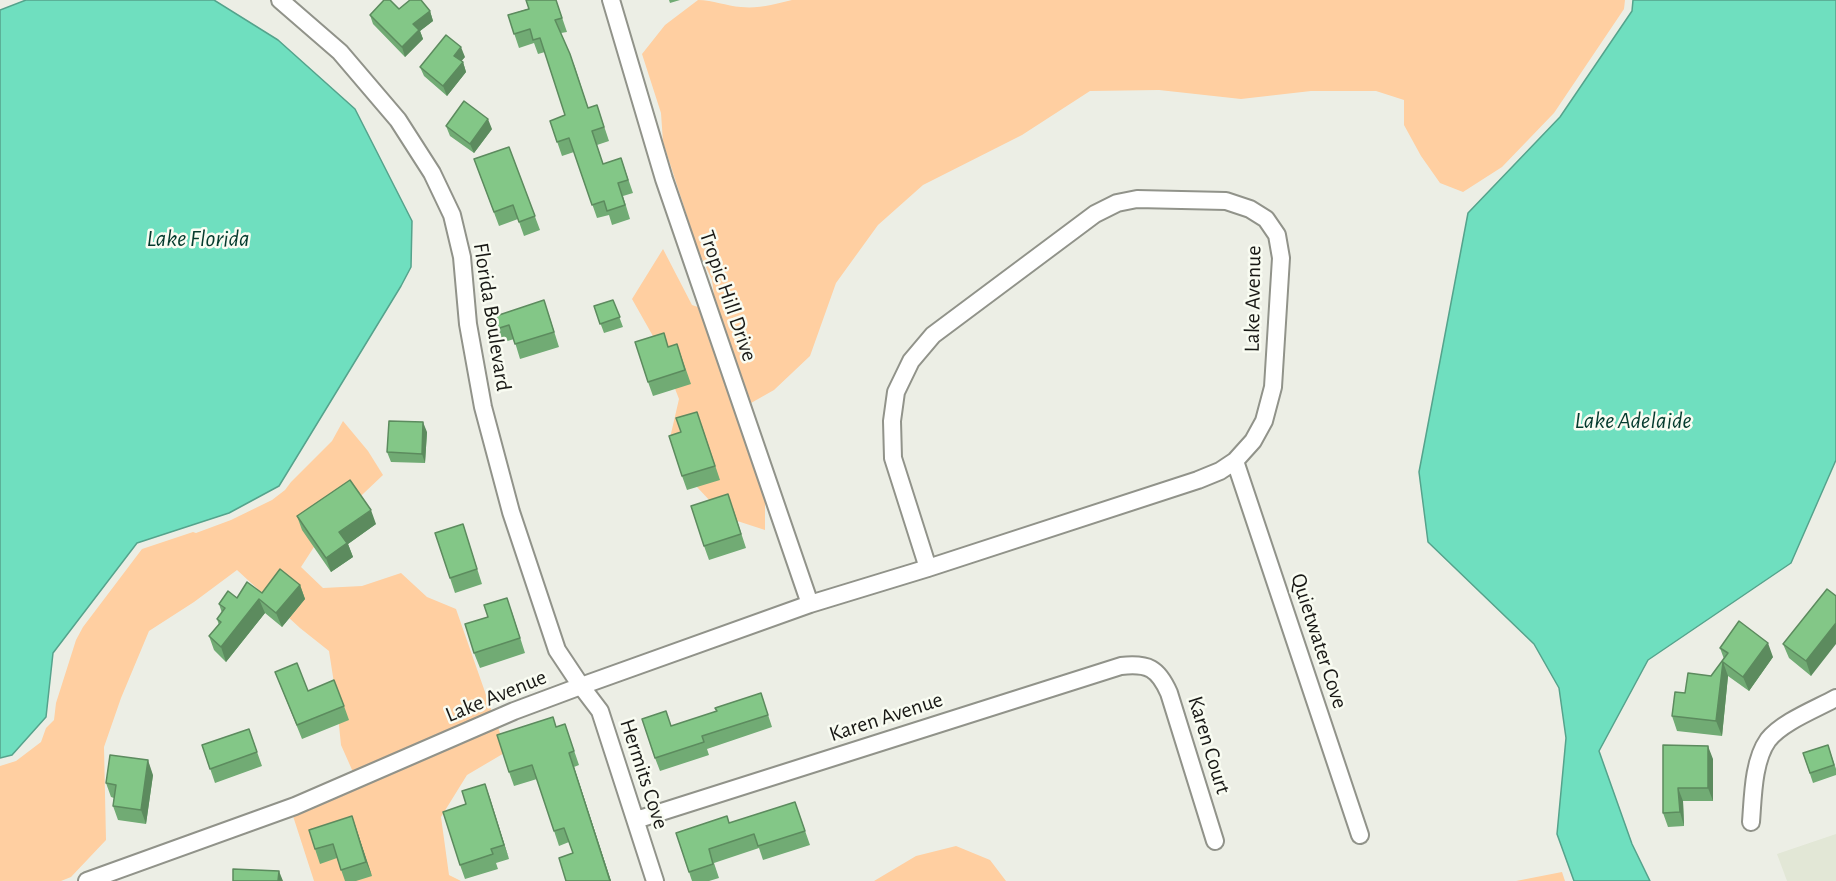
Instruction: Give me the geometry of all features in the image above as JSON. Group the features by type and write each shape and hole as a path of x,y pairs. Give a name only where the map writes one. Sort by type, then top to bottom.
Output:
{"street":[{"name":"Florida Boulevard","path":"280,0 340,52 398,120 432,173 452,215 462,258 468,324 483,407 511,512 557,650 581,686"},
{"name":"Tropic Hill Drive","path":"611,0 664,179 810,604"},
{"name":"Lake Avenue","path":"87,881 112,877 295,806 514,711 581,686 810,604 928,568 1220,471 1235,461 1253,441 1264,420 1273,387 1281,258 1277,235 1266,219 1250,209 1226,201 1137,199 1117,203 1095,214 933,335 911,361 896,392 892,421 893,458 928,568"},
{"name":"Quietwater Cove","path":"1235,461 1360,835"},
{"name":"Karen Avenue","path":"636,820 1121,666 1135,664 1150,668"},
{"name":"Karen Court","path":"1150,668 1162,677 1169,693 1215,841"},
{"name":"Hermits Cove","path":"581,686 600,711 656,881"},
{"path":"1752,822 1754,782 1758,762 1768,740 1783,727 1836,698"}],"shaded area":[{"path":"698,0 747,7 767,6 792,0 1625,0 1624,9 1554,113 1502,167 1463,192 1440,183 1421,156 1404,125 1404,100 1376,91 1311,91 1241,99 1159,90 1090,91 1022,135 923,185 878,225 836,283 810,356 774,390 751,403 714,295 712,280 698,250 663,142 661,113 642,54 665,25"},
{"path":"663,249 692,305 698,307 765,501 765,530 725,517 697,487 670,438 679,399 658,345 632,299"},
{"path":"343,421 368,451 383,475 325,530 301,567 323,588 362,586 401,573 427,597 456,609 492,712 353,772 341,745 329,651 300,628 237,570 194,602 149,631 121,698 104,747 106,840 71,877 61,881 0,881 0,766 16,761 41,742 46,728 54,720 56,703 76,640 83,627 142,549 231,520 272,500 285,490 332,441"},
{"path":"498,727 506,752 467,775 441,817 449,875 461,881 314,881 293,816"},
{"path":"1836,834 1836,881 1787,881 1777,854"},
{"path":"956,846 990,860 1006,881 874,881 916,856"},
{"path":"1562,872 1565,881 1516,881"}],"water":[{"name":"Lake Florida","path":"26,0 214,0 278,40 355,109 412,221 411,267 279,486 229,513 137,543 53,653 46,717 12,755 0,758 0,10"},
{"name":"Lake Adelaide","path":"1633,0 1836,0 1836,460 1791,563 1648,660 1599,751 1632,844 1650,881 1574,881 1557,834 1566,738 1559,688 1534,644 1428,542 1419,472 1468,213 1560,117 1632,11"}],"building":[{"path":"384,0 390,0 399,9 410,0 421,0 430,11 413,24 419,30 402,47 370,15"},
{"path":"526,0 556,0 562,18 555,20 570,54 588,108 597,105 604,127 592,131 603,164 621,158 628,180 618,183 625,205 607,211 604,201 592,205 569,138 557,142 550,121 565,115 540,38 533,40 530,29 514,34 508,15 529,9"},
{"path":"446,35 461,47 454,56 463,62 443,86 420,67"},
{"path":"464,101 488,119 470,144 446,126"},
{"path":"509,147 535,216 519,222 513,205 494,212 474,159"},
{"path":"544,300 554,332 515,344 509,325 493,330 490,318"},
{"path":"613,300 620,317 600,324 594,306"},
{"path":"664,333 668,347 677,344 685,370 648,382 635,342"},
{"path":"697,412 715,466 682,476 669,436 681,432 676,418"},
{"path":"389,421 423,422 422,454 387,452"},
{"path":"350,480 371,510 339,532 347,543 326,558 297,516"},
{"path":"728,494 741,534 704,546 691,506"},
{"path":"463,524 477,569 450,578 435,533"},
{"path":"280,569 300,585 276,613 259,599 221,647 209,636 221,622 217,619 225,608 219,604 228,591 237,598 247,582 262,593"},
{"path":"1827,589 1836,596 1836,623 1806,661 1783,644"},
{"path":"507,598 520,638 474,653 465,624 488,617 484,605"},
{"path":"1739,621 1768,643 1743,677 1723,662 1716,721 1672,716 1675,692 1685,693 1688,673 1711,676 1728,653 1720,648"},
{"path":"297,663 308,691 334,680 344,706 297,725 275,672"},
{"path":"761,693 768,715 702,736 704,742 655,758 642,719 666,711 671,726"},
{"path":"553,717 556,727 565,724 574,751 569,753 610,881 566,881 559,858 573,853 564,828 554,831 532,765 509,772 497,735"},
{"path":"249,729 257,752 210,769 202,745"},
{"path":"1663,745 1708,746 1708,788 1678,788 1680,812 1663,813"},
{"path":"1828,745 1834,765 1810,773 1803,753"},
{"path":"110,755 148,760 141,810 113,806 116,785 106,783"},
{"path":"485,784 504,845 491,849 493,854 460,865 443,812 466,804 462,791"},
{"path":"795,802 805,831 758,846 754,834 709,849 713,864 689,872 676,833 727,816 729,823"},
{"path":"352,816 366,862 341,870 333,844 315,849 309,830"},
{"path":"233,869 279,871 278,881 233,881"}]}
